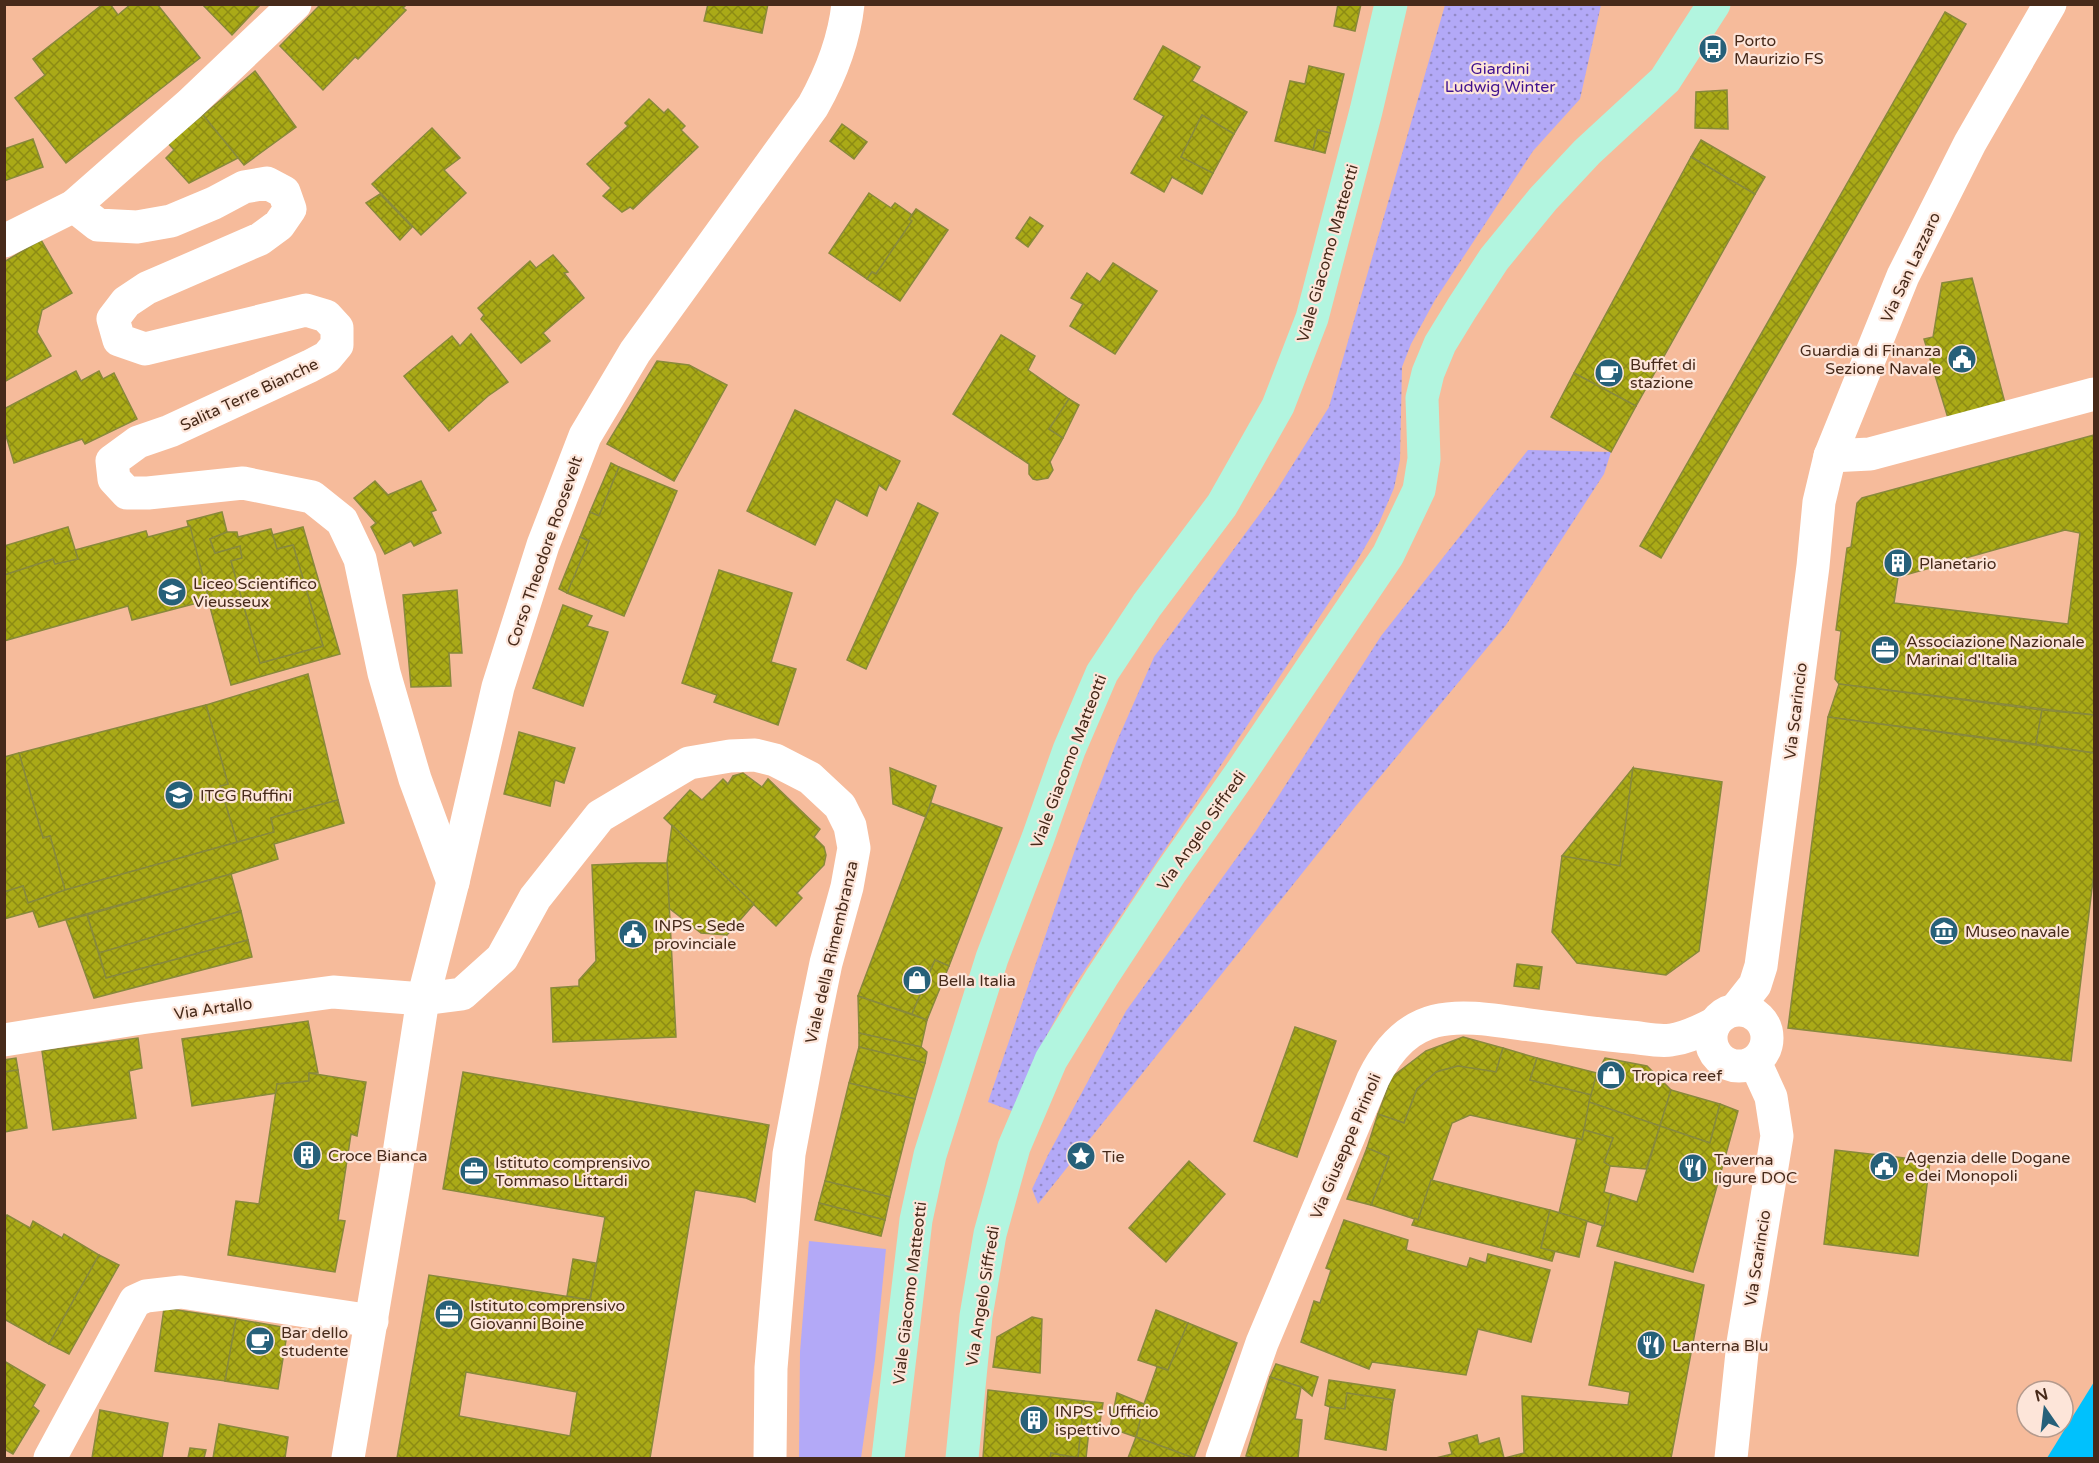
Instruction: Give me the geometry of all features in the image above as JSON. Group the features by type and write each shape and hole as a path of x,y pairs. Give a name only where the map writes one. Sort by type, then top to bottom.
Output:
{"main road":[{"name":"Viale Giacomo Matteotti","path":"890,1458 915,1220 930,1155 988,968 1069,750 1102,673 1147,605 1222,505 1278,406 1312,318 1366,111 1391,4"},
{"name":"Via Angelo Siffredi","path":"962,1458 976,1316 990,1234 1014,1147 1052,1060 1101,977 1388,555 1419,490 1424,459 1422,398 1428,373 1440,344 1462,308 1494,259 1543,199 1587,152 1665,80 1714,4"}],"street":[{"path":"4,241 74,206 190,104 295,4"},
{"name":"Corso Theodore Roosevelt","path":"423,999 453,882 498,687 543,545 585,435 635,352 813,106 840,48 848,4"},
{"name":"Via San Lazzaro","path":"1830,456 1903,276 1970,143 2050,4"},
{"name":"Salita Terre Bianche","path":"74,206 98,225 137,227 171,221 214,203 244,187 267,183 284,192 290,209 279,225 260,238 147,288 126,302 113,319 119,339 145,349 306,310 326,316 337,328 337,345 327,357 310,366 170,431 138,442 112,461 114,479 127,493 148,493 243,483 312,497 342,521 360,559 384,673 416,779 453,882"},
{"path":"1830,456 1870,454 2094,394"},
{"name":"Via Scarincio","path":"1737,1018 1755,985 1761,966 1813,566 1819,502 1830,456"},
{"name":"Viale della Rimembranza","path":"423,999 462,994 502,958 535,898 600,816 688,763 730,756 755,755 775,760 810,778 840,806 850,826 854,849 847,887 819,997 789,1154 771,1368 770,1458"},
{"name":"Via Artallo","path":"4,1040 141,1018 333,992 423,999"},
{"path":"348,1458 415,1060 423,999"},
{"name":"Via Giuseppe Pirinoli","path":"1222,1458 1262,1343 1373,1079 1394,1046 1409,1033 1429,1023 1451,1017 1473,1017 1668,1041 1688,1037 1737,1018"},
{"path":"1737,1018 1768,1037 1767,1047 1755,1062 1746,1066 1737,1066 1720,1059 1711,1043 1711,1034 1737,1018"},
{"name":"Via Scarincio","path":"1731,1458 1743,1343 1777,1136 1771,1097 1755,1062"},
{"path":"50,1458 135,1301 146,1296 181,1292 372,1321"}],"green space":[{"name":"Giardini Ludwig Winter","path":"1445,5 1601,5 1580,99 1533,151 1435,300 1411,344 1402,367 1400,460 1394,488 1379,523 1358,559 1068,995 1036,1056 1012,1111 988,1102 1077,844 1117,741 1154,657 1273,496 1329,407"},
{"path":"1528,450 1611,452 1604,474 1506,625 1355,807 1038,1204 1032,1189 1126,1011 1256,831 1381,636"},
{"path":"809,1241 886,1249 875,1360 861,1458 799,1458 800,1352"}],"water":[{"path":"2094,1382 2094,1458 2047,1458 2059,1439 2075,1439 2075,1413"}],"building":[{"path":"103,4 110,4 118,15 131,4 157,4 200,58 66,163 15,98 45,75 33,59"},
{"path":"202,4 261,4 232,35"},
{"path":"321,4 407,4 403,8 406,10 358,59 355,57 323,90 280,46"},
{"path":"708,4 768,4 762,33 704,21"},
{"path":"1338,4 1361,4 1355,31 1334,26"},
{"path":"1945,12 1966,24 1661,558 1640,546"},
{"path":"1163,46 1200,67 1192,81 1247,112 1234,134 1202,115 1181,157 1213,173 1202,194 1172,177 1164,192 1131,173 1164,116 1134,99"},
{"path":"1309,66 1344,74 1330,133 1318,130 1313,150 1275,141 1290,81 1305,84"},
{"path":"255,71 296,127 244,165 203,115"},
{"path":"1727,90 1728,129 1695,128 1696,92"},
{"path":"649,99 664,113 668,109 685,126 681,130 698,147 633,209 630,207 622,212 603,196 611,188 587,164 628,126 625,123"},
{"path":"203,115 238,158 189,183 166,158 174,150 168,143"},
{"path":"1202,115 1234,134 1213,173 1181,157"},
{"path":"842,124 867,142 854,159 830,141"},
{"path":"432,128 460,158 444,170 466,193 421,235 372,184"},
{"path":"1318,130 1330,133 1325,153 1313,150"},
{"path":"33,139 43,167 4,181 4,149"},
{"path":"1701,140 1765,177 1755,194 1691,157"},
{"path":"1691,157 1755,194 1636,406 1574,373"},
{"path":"869,193 891,208 895,203 912,215 909,219 912,221 876,274 872,272 867,279 829,253"},
{"path":"380,194 412,227 400,240 366,203"},
{"path":"916,209 948,230 900,301 867,279 872,272 876,274 912,221 909,219"},
{"path":"1030,217 1043,226 1028,247 1016,238"},
{"path":"41,240 72,293 42,310 37,332 51,356 4,382 4,262"},
{"path":"553,255 568,272 564,273 584,298 543,333 550,341 521,363 481,319 484,315 478,308 530,261 536,268"},
{"path":"1113,263 1157,291 1115,354 1070,326 1083,304 1071,298 1087,273 1100,282"},
{"name":"Guardia di Finanza Sezione Navale","path":"1972,278 2005,403 1948,418 1924,339 1933,337 1942,283"},
{"path":"471,334 508,382 488,396 449,431 404,376 452,336 460,346"},
{"path":"1001,335 1035,356 1028,370 1069,399 1049,429 1063,438 1050,462 1053,470 1048,478 1033,479 1029,474 1029,464 953,414"},
{"path":"657,361 689,365 727,385 674,481 607,444"},
{"path":"76,371 81,381 99,371 103,379 114,373 137,419 85,444 82,439 14,463 4,429 4,409"},
{"path":"1574,373 1636,406 1611,452 1551,417"},
{"path":"1069,399 1079,405 1063,438 1049,429"},
{"path":"795,410 900,461 886,490 879,485 867,516 836,499 815,545 747,511"},
{"name":"Planetario","path":"2094,435 2094,715 1839,684 1835,679 1841,631 1836,630 1847,548 1851,547 1857,503 1862,498","holes":["2065,530 2080,533 2068,624 1894,603 1898,577"]},
{"path":"611,463 619,467 599,516 590,512"},
{"path":"619,467 677,491 624,616 567,593 589,541 580,537 590,512 599,516"},
{"path":"375,481 388,495 421,481 436,510 431,512 441,533 414,546 411,541 385,554 371,527 376,523 354,498"},
{"path":"918,503 938,513 866,669 847,660"},
{"path":"222,512 227,532 210,539 215,553 240,546 242,558 231,561 260,663 323,646 293,545 277,549 272,535 303,527 340,654 231,685 187,521"},
{"path":"190,526 209,600 132,620 128,606 4,641 4,575 53,559 55,564 78,559 75,550 146,531 148,537"},
{"path":"68,527 78,559 55,564 53,559 4,575 4,546"},
{"path":"271,529 277,549 293,545 323,646 260,663 231,561 242,558 240,546 215,553 210,539 227,532 237,532 238,537"},
{"path":"580,537 589,541 567,593 559,589"},
{"path":"719,570 792,593 771,662 796,669 778,725 714,702 717,695 682,683"},
{"path":"457,590 462,653 449,653 451,686 411,687 403,595"},
{"path":"563,605 592,616 587,626 608,632 583,706 533,688"},
{"path":"308,674 338,800 271,818 274,832 237,842 220,786 228,784 206,705"},
{"path":"1839,684 2042,710 2036,744 1828,717"},
{"path":"206,705 228,784 220,786 237,842 65,890 50,836 43,838 19,753"},
{"path":"2042,710 2094,715 2094,753 2036,744"},
{"name":"Museo navale","path":"1828,717 2094,753 2094,872 2071,1061 1788,1028"},
{"path":"519,732 575,748 564,783 555,780 550,806 504,794"},
{"path":"19,753 43,838 50,836 65,890 28,903 23,886 4,892 4,757"},
{"path":"890,768 936,786 926,817 893,804"},
{"path":"1633,768 1620,866 1562,856"},
{"path":"1633,768 1722,782 1699,951 1666,975 1577,963 1552,932 1562,856 1620,866"},
{"path":"743,773 762,787 768,779 820,829 814,837 824,847 826,855 824,865 797,893 802,898 776,926 664,818 690,790 702,800 723,779 728,784 733,776"},
{"path":"338,800 344,823 274,844 278,859 39,927 33,911 4,919 4,892 23,886 28,903 65,890 274,832 271,818"},
{"path":"931,803 1002,828 949,966 935,960 912,1014 858,996"},
{"path":"672,825 754,904 727,935 701,933 669,908 667,863"},
{"name":"INPS - Sede provinciale","path":"667,863 676,1037 553,1042 551,988 579,986 579,980 596,961 592,865"},
{"path":"231,874 241,911 99,953 87,915"},
{"path":"241,911 248,940 106,978 99,953"},
{"path":"87,915 106,978 248,940 252,957 94,998 66,920"},
{"path":"935,960 949,966 927,1020 912,1014"},
{"path":"1517,964 1542,967 1539,989 1514,986"},
{"path":"858,996 927,1020 921,1047 859,1033"},
{"path":"308,1021 318,1073 309,1073 309,1081 277,1084 277,1093 192,1106 182,1039"},
{"path":"1295,1027 1336,1041 1297,1157 1254,1141"},
{"path":"859,1033 921,1047 927,1052 925,1063 859,1047"},
{"path":"1463,1037 1503,1048 1496,1072 1458,1066 1439,1071 1417,1089 1404,1123 1378,1114 1392,1077 1426,1051"},
{"path":"138,1038 142,1068 129,1071 136,1118 53,1130 42,1051"},
{"path":"859,1047 925,1063 915,1099 849,1083"},
{"path":"1503,1048 1537,1058 1530,1080 1592,1095 1582,1140 1470,1115 1452,1123 1418,1220 1371,1205 1389,1157 1367,1148 1378,1114 1404,1123 1417,1089 1436,1072 1458,1066 1496,1072"},
{"path":"16,1058 18,1070 4,1072 4,1060"},
{"path":"1537,1058 1597,1073 1592,1095 1530,1080"},
{"path":"1605,1058 1647,1066 1671,1090 1660,1126 1589,1102 1597,1073"},
{"path":"18,1070 27,1128 4,1132 4,1072"},
{"path":"463,1072 769,1125 755,1202 746,1198 695,1190 650,1458 397,1458 429,1275 590,1300 605,1217 443,1189","holes":["466,1372 577,1392 570,1436 459,1416"]},
{"name":"Croce Bianca","path":"309,1073 366,1082 357,1136 351,1134 338,1220 345,1221 335,1272 228,1255 236,1201 259,1204 277,1084 309,1081"},
{"path":"849,1083 915,1099 890,1197 825,1181"},
{"path":"1671,1090 1720,1104 1710,1143 1660,1126"},
{"path":"1589,1102 1660,1126 1646,1169 1610,1166 1604,1162 1613,1138 1584,1130"},
{"path":"1720,1104 1738,1111 1693,1272 1597,1246 1611,1194 1637,1202 1660,1126 1710,1143"},
{"path":"1584,1130 1613,1138 1604,1162 1610,1166 1604,1192 1611,1194 1604,1226 1559,1213 1577,1138 1582,1140"},
{"path":"1367,1148 1389,1157 1371,1205 1347,1199"},
{"path":"1835,1150 1930,1161 1918,1256 1824,1244"},
{"path":"1189,1161 1225,1194 1166,1262 1129,1228"},
{"path":"1431,1180 1550,1210 1541,1248 1555,1251 1552,1261 1412,1225 1415,1218 1418,1220"},
{"path":"825,1181 890,1197 885,1220 819,1203"},
{"path":"819,1203 885,1220 881,1236 815,1220"},
{"path":"1550,1210 1587,1221 1579,1257 1541,1248"},
{"path":"7,1215 30,1228 33,1221 62,1238 64,1234 99,1255 49,1344 4,1319 4,1219"},
{"path":"1344,1220 1408,1240 1406,1250 1467,1267 1470,1258 1486,1263 1488,1254 1550,1270 1531,1342 1478,1329 1466,1375 1372,1362 1369,1369 1301,1342 1314,1301 1320,1303 1331,1270 1326,1268"},
{"path":"99,1255 119,1265 69,1354 49,1344"},
{"path":"573,1259 596,1263 590,1300 567,1296"},
{"path":"1615,1262 1704,1285 1671,1458 1505,1458 1524,1453 1522,1396 1628,1405 1630,1392 1589,1385"},
{"path":"164,1308 236,1319 225,1381 155,1371"},
{"path":"1156,1310 1188,1323 1168,1370 1138,1360"},
{"path":"1032,1317 1042,1319 1040,1373 993,1367 997,1337"},
{"path":"236,1319 288,1328 278,1389 225,1381"},
{"path":"1188,1323 1237,1343 1194,1458 1136,1437 1144,1404 1157,1367 1168,1370"},
{"path":"4,1361 45,1385 33,1406 39,1411 13,1454 4,1449"},
{"path":"1276,1364 1318,1377 1312,1396 1301,1387 1270,1377"},
{"path":"1270,1377 1301,1387 1295,1419 1302,1420 1298,1458 1246,1456"},
{"path":"1329,1380 1395,1390 1394,1397 1393,1400 1347,1393 1345,1409 1330,1407 1325,1405"},
{"name":"INPS - Ufficio ispettivo","path":"988,1390 1084,1401 1078,1458 1051,1453 1050,1458 983,1458"},
{"path":"1117,1393 1144,1404 1136,1437 1110,1428"},
{"path":"1347,1393 1393,1400 1386,1450 1325,1439 1330,1407 1345,1409"},
{"path":"1084,1401 1103,1403 1099,1428 1089,1430 1086,1458 1078,1458"},
{"path":"100,1410 168,1423 162,1458 92,1458"},
{"path":"219,1424 288,1437 285,1458 213,1458"},
{"path":"1477,1435 1479,1444 1499,1438 1504,1458 1436,1458 1452,1454 1449,1443"},
{"path":"1136,1437 1194,1458 1128,1458"},
{"path":"190,1448 206,1450 204,1458 188,1458"},
{"path":"1051,1453 1072,1457 1078,1458 1050,1458"}],"place":[{"name":"Porto Maurizio FS","path":"1713,49"},
{"name":"Guardia di Finanza Sezione Navale","path":"1962,359"},
{"name":"Buffet di stazione","path":"1609,373"},
{"name":"Planetario","path":"1898,563"},
{"name":"Liceo Scientifico Vieusseux","path":"172,592"},
{"name":"Associazione Nazionale Marinai d'Italia","path":"1885,650"},
{"name":"ITCG Ruffini","path":"179,795"},
{"name":"Museo navale","path":"1944,931"},
{"name":"INPS - Sede provinciale","path":"633,934"},
{"name":"Bella Italia","path":"917,980"},
{"name":"Tropica reef","path":"1611,1075"},
{"name":"Croce Bianca","path":"307,1155"},
{"name":"Tie","path":"1081,1156"},
{"name":"Agenzia delle Dogane e dei Monopoli","path":"1884,1166"},
{"name":"Taverna ligure DOC","path":"1693,1168"},
{"name":"Istituto comprensivo Tommaso Littardi","path":"474,1171"},
{"name":"Istituto comprensivo Giovanni Boine","path":"449,1314"},
{"name":"Bar dello studente","path":"260,1341"},
{"name":"Lanterna Blu","path":"1651,1345"},
{"name":"INPS - Ufficio ispettivo","path":"1034,1420"}]}
